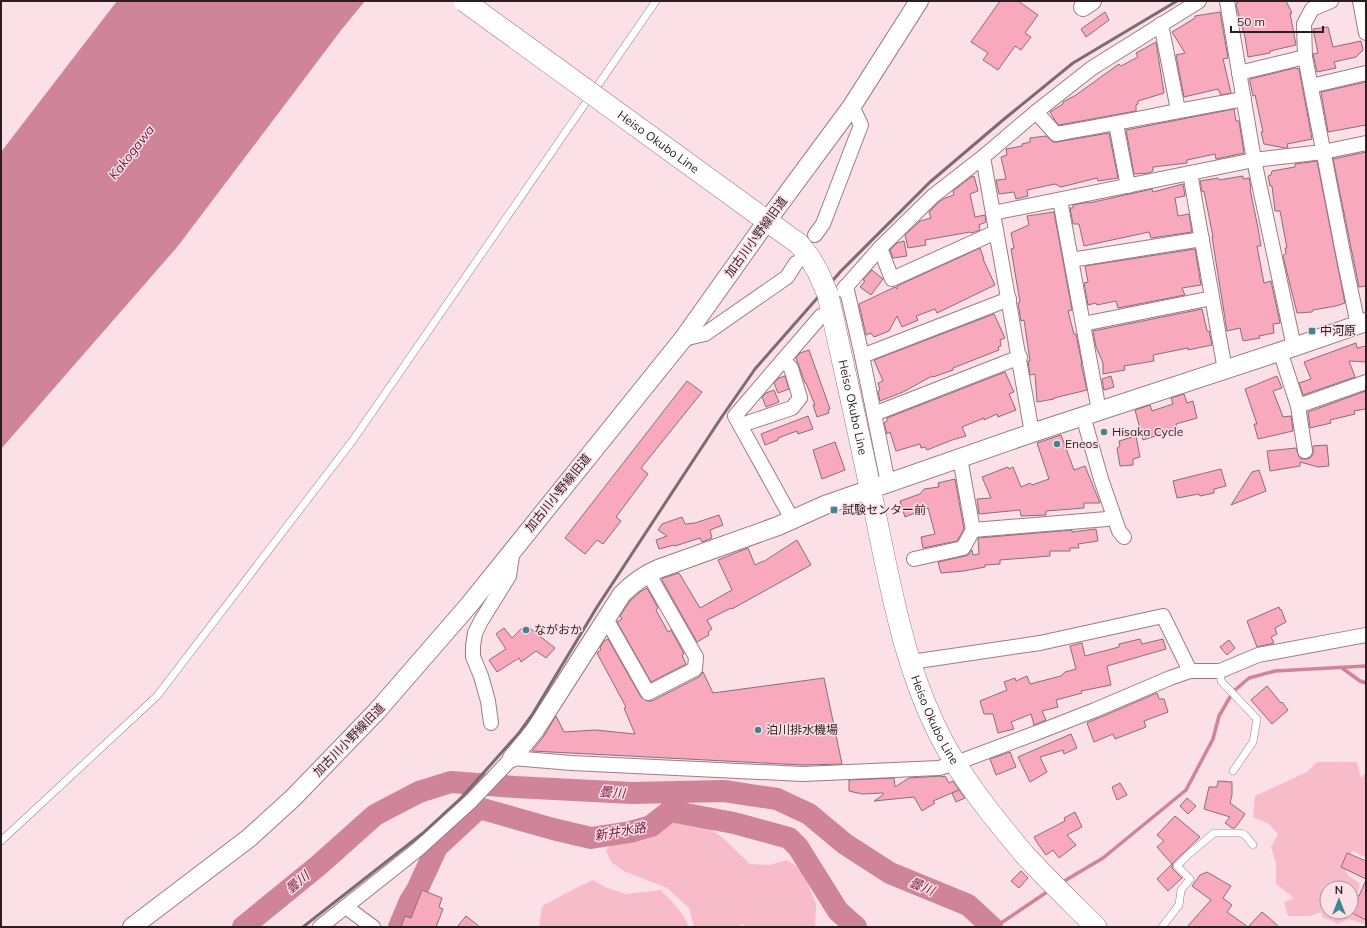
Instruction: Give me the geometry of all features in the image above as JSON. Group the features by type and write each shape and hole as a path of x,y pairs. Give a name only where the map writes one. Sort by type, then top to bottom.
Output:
{"main road":[{"name":"Heiso Okubo Line","path":"464,1 799,244 810,258 818,272 839,290 879,487 892,598 922,694 938,730 956,763 983,803 1025,855 1096,927"}],"street":[{"name":"加古川小野線旧道","path":"132,927 249,838 293,798 377,711 469,605 513,548 683,339 762,217 852,106 919,1"},
{"path":"879,487 874,414 862,356 839,290 933,196 983,157 1036,112 1092,68 1199,1"},
{"path":"1227,1 1305,451"},
{"path":"320,927 417,850 471,801 509,761 535,730 622,594 648,573 778,526 810,511 960,458 1362,323 1323,152 1311,86 1304,58 1304,24 1312,9 1331,1"},
{"path":"1360,1 1366,34"},
{"path":"1161,24 1178,110"},
{"path":"1239,72 1304,58"},
{"path":"1311,86 1366,73"},
{"path":"1036,112 1056,134 1116,124 1178,110 1244,99"},
{"path":"815,235 823,224 861,125 852,106"},
{"path":"1116,124 1128,186"},
{"path":"993,213 1254,160 1323,152 1366,142"},
{"path":"983,157 1020,357 1032,433"},
{"path":"1190,173 1225,370"},
{"path":"1060,200 1083,324 1091,414 1101,479 1119,531 1124,537"},
{"path":"880,248 892,280 996,232"},
{"path":"1070,260 1202,239"},
{"path":"683,339 705,334 786,277 796,263"},
{"path":"1083,324 1212,298"},
{"path":"862,356 1009,299"},
{"path":"738,420 783,360 821,316"},
{"path":"874,414 1020,357"},
{"path":"738,420 792,408 800,398 791,368 783,360"},
{"path":"1298,406 1366,382"},
{"path":"738,420 792,519"},
{"path":"922,561 963,548 973,530 960,458"},
{"path":"973,530 1107,519"},
{"path":"491,723 486,695 473,657 473,646 475,633 481,621 509,576 513,548"},
{"path":"606,619 648,693 695,669 696,657 648,573"},
{"path":"911,662 1040,643 1163,616 1190,672"},
{"path":"509,761 803,774 938,768 956,763 1095,710 1170,678 1190,672 1220,671 1258,655 1366,635"},
{"path":"346,906 373,927"}],"lane":[{"path":"1,841 156,696 353,440 656,1"},
{"path":"1220,671 1221,681 1257,720 1253,742 1233,771"},
{"path":"1162,927 1179,905 1181,890 1190,880 1177,866 1189,854 1214,833 1241,833 1245,835 1253,845"}],"shaded area":[{"path":"1317,762 1357,762 1361,778 1366,772 1366,857 1353,851 1347,860 1345,867 1347,873 1354,880 1319,880 1319,913 1310,916 1288,916 1284,902 1294,898 1276,884 1276,863 1271,847 1278,834 1269,824 1253,817 1255,796 1307,772"},
{"path":"681,820 707,827 723,838 750,864 769,865 787,860 802,870 816,904 815,927 745,927 742,924 737,927 694,927 689,908 667,888 624,871 611,862 606,850 614,842 652,834 663,824"},
{"path":"593,880 605,887 625,894 661,890 680,912 689,927 539,927 542,906"},
{"path":"1359,913 1364,916 1365,924 1352,920 1359,920"},
{"path":"1330,920 1347,920 1337,924"}],"water":[{"name":"Kakogawa","path":"117,1 365,1 342,29 178,246 1,449 1,152"}],"building":[{"path":"1000,1 1018,1 1038,15 1025,33 1031,37 1021,50 1015,46 998,70 983,60 988,53 971,42"},
{"path":"1238,1 1286,1 1292,13 1290,13 1296,45 1270,51 1270,53 1248,57 1245,37 1236,5"},
{"path":"1105,12 1109,20 1086,37 1081,29"},
{"path":"1220,12 1228,58 1223,59 1231,93 1221,95 1218,89 1184,97 1176,55 1185,53 1172,32 1195,18 1195,16"},
{"path":"1328,27 1333,47 1361,41 1363,50 1356,57 1334,62 1336,68 1317,72 1313,54 1318,53 1313,29"},
{"path":"1156,42 1164,93 1138,101 1136,111 1059,125 1056,122 1050,112 1119,64 1121,66 1138,57 1136,53"},
{"path":"1295,68 1299,69 1312,139 1287,144 1288,148 1264,144 1261,132 1263,132 1250,79"},
{"path":"1366,82 1366,125 1328,132 1321,92"},
{"path":"1234,109 1236,121 1239,121 1244,153 1216,159 1215,154 1187,160 1187,163 1153,167 1153,171 1149,173 1134,174 1126,130"},
{"path":"1109,133 1118,178 1098,181 1097,178 1061,187 1055,184 1027,190 1028,196 1016,199 1014,192 999,194 996,180 1006,179 1001,157 1007,155 1006,149 1022,146 1022,144 1030,142 1030,138 1046,136 1053,142 1057,142"},
{"path":"1366,152 1366,286 1359,287 1333,159"},
{"path":"1317,161 1345,303 1313,310 1312,312 1297,313 1283,256 1286,253 1285,248 1287,248 1280,211 1275,211 1272,186 1270,186 1268,176 1271,175 1272,171 1295,167 1295,164"},
{"path":"974,176 978,191 970,194 975,217 985,215 986,222 979,225 980,230 971,233 925,240 926,245 908,248 905,235 920,221 931,218 929,212 939,202 954,195 953,191"},
{"path":"1243,176 1243,179 1249,178 1251,188 1261,246 1257,246 1264,283 1271,281 1280,323 1273,324 1274,333 1259,336 1260,338 1243,341 1240,328 1227,331 1213,237 1204,191 1202,192 1200,181 1218,178 1219,180"},
{"path":"1183,184 1185,196 1175,198 1178,216 1189,214 1192,232 1151,238 1149,232 1084,246 1079,224 1073,224 1070,208 1073,208 1073,205 1089,203 1152,189 1153,192"},
{"path":"1054,212 1072,310 1068,311 1074,334 1076,334 1087,390 1037,402 1035,374 1030,375 1028,361 1030,361 1024,320 1021,321 1018,303 1020,302 1011,249 1014,248 1011,233 1029,225 1027,216"},
{"path":"904,241 907,256 893,258 890,250 897,243"},
{"path":"980,248 983,259 995,285 937,313 935,309 916,316 918,320 902,327 897,316 889,331 874,337 871,333 866,335 859,304 895,287 897,289 897,286"},
{"path":"1195,249 1201,285 1182,288 1185,295 1118,308 1116,301 1097,305 1096,303 1088,305 1084,283 1088,282 1085,266"},
{"path":"872,270 883,279 871,295 860,287 865,281 863,280"},
{"path":"1202,309 1212,345 1153,355 1154,361 1124,366 1125,370 1103,374 1103,363 1096,347 1093,331"},
{"path":"994,314 1005,338 1000,340 1001,346 998,347 999,350 953,368 953,370 933,377 932,376 903,392 880,401 878,391 880,390 878,383 883,381 874,360"},
{"path":"1356,343 1357,348 1366,346 1366,362 1349,361 1355,377 1303,395 1299,383 1311,379 1304,362"},
{"path":"809,350 830,409 828,410 829,413 817,417 813,405 815,405 796,358 800,353"},
{"path":"1005,372 1014,392 1009,394 1016,410 998,417 997,414 984,420 984,418 962,427 966,436 927,450 925,447 921,448 920,444 896,451 890,432 887,434 884,423 887,421 887,418"},
{"path":"785,376 789,389 778,393 774,383 779,378"},
{"path":"1111,376 1114,387 1104,390 1102,379"},
{"path":"1277,376 1282,388 1273,391 1283,417 1291,416 1293,431 1258,439 1254,424 1257,424 1245,389"},
{"path":"687,381 702,392 641,468 648,474 616,517 621,521 603,544 597,540 585,554 565,538"},
{"path":"774,390 779,402 766,407 762,397 766,393"},
{"path":"1366,391 1366,409 1354,411 1355,414 1330,420 1331,423 1310,428 1308,412"},
{"path":"1184,394 1187,403 1193,401 1197,418 1176,424 1177,429 1143,440 1135,410 1150,405 1152,411 1173,404 1171,398"},
{"path":"808,416 813,429 798,434 797,431 778,438 778,440 765,445 761,434"},
{"path":"1061,435 1074,470 1085,466 1100,503 1084,503 1084,508 1046,511 1046,515 1021,516 1020,510 979,514 977,499 991,498 982,477 1008,467 1009,469 1013,467 1021,487 1030,483 1032,485 1049,479 1037,443"},
{"path":"1136,436 1140,457 1133,459 1133,465 1120,466 1117,448 1120,446 1119,441"},
{"path":"835,442 845,470 822,479 813,450"},
{"path":"1327,445 1329,466 1318,467 1300,462 1300,466 1270,471 1267,451 1296,448 1299,457 1306,459 1310,458 1313,454 1313,446"},
{"path":"1221,469 1226,486 1214,489 1214,493 1177,498 1173,481"},
{"path":"1259,470 1266,491 1231,505 1252,472"},
{"path":"955,479 964,529 957,541 923,548 921,537 935,534 928,508 905,517 900,501 920,494 924,489 939,487 938,483"},
{"path":"719,515 723,525 710,530 712,538 702,542 700,538 675,546 659,549 656,540 667,536 658,530 662,524 682,517 685,524 695,523"},
{"path":"1096,529 1098,541 1078,544 1079,548 1070,548 1070,551 1050,551 1050,556 1000,560 1000,564 985,565 985,567 964,571 941,573 938,562 968,555 972,550 973,555 979,554 978,538"},
{"path":"797,540 811,565 732,609 731,608 707,620 712,629 708,632 709,635 697,642 662,580 663,578 679,573 700,608 732,590 718,560 748,548 755,565 763,562"},
{"path":"647,588 658,608 656,610 668,632 671,630 682,650 684,654 682,655 686,664 651,682 617,622 622,619 620,616 630,601"},
{"path":"1279,607 1286,622 1275,628 1277,634 1271,637 1274,643 1257,647 1247,621"},
{"path":"527,626 555,648 546,658 536,651 521,662 519,658 497,672 489,660 506,649 496,634 504,628 512,638 522,628 523,629"},
{"path":"608,639 641,697 647,701 652,701 699,677 703,672 713,693 824,678 842,764 803,765 532,751 544,736 556,716 564,732 596,730 635,734 624,708 626,707 597,653 601,650 600,648 604,641"},
{"path":"1140,639 1142,644 1163,639 1166,649 1107,666 1111,685 1081,691 1082,693 1056,700 1058,707 1042,711 1046,720 1034,725 1031,714 1011,722 1014,729 998,733 993,714 984,714 980,701 1007,690 1004,682 1015,678 1016,681 1027,676 1030,684 1061,676 1065,672 1076,669 1070,646 1082,643 1085,656 1119,647 1119,644"},
{"path":"1229,640 1235,648 1227,655 1220,647"},
{"path":"1267,686 1288,710 1272,724 1251,700"},
{"path":"1157,693 1159,699 1164,699 1168,712 1144,721 1146,727 1115,739 1113,734 1094,742 1087,723"},
{"path":"1071,734 1077,748 1064,754 1063,750 1040,757 1047,772 1030,782 1018,757"},
{"path":"1010,752 1016,767 996,775 990,759"},
{"path":"945,776 949,783 953,781 959,790 933,801 935,803 922,811 914,797 874,801 883,795 883,793 862,794 849,791 849,780 894,778 895,787 909,778"},
{"path":"1218,781 1232,782 1232,795 1230,803 1245,814 1235,828 1232,828 1225,823 1230,817 1204,809 1209,787 1217,787"},
{"path":"1120,783 1127,795 1117,800 1112,787"},
{"path":"959,790 965,798 956,802 952,793"},
{"path":"1187,798 1196,806 1188,814 1180,806"},
{"path":"1075,812 1082,827 1067,835 1076,845 1059,858 1053,850 1046,855 1034,837 1065,821 1064,818"},
{"path":"1175,816 1200,837 1173,863 1172,868 1182,878 1168,891 1157,879 1172,864 1157,847 1164,841 1157,835"},
{"path":"1347,853 1366,861 1366,879 1341,867"},
{"path":"1021,871 1028,878 1019,888 1011,881"},
{"path":"1207,872 1231,886 1223,898 1232,905 1227,912 1248,927 1187,927 1211,900 1192,886 1200,875"},
{"path":"1366,880 1366,920 1359,916 1359,896"},
{"path":"422,890 442,898 439,907 443,909 436,927 401,927 405,916 411,918"},
{"path":"1262,912 1268,917 1279,927 1248,927"},
{"path":"466,916 480,927 457,927"}],"waterway":[{"path":"1061,883 1103,858 1186,790 1213,739 1219,716 1235,690 1249,678 1275,671 1366,666"},
{"path":"1342,668 1360,681 1366,683"},
{"name":"曇川","path":"243,927 319,865 375,815 419,792 451,782 632,793 724,791 777,799 809,814 845,844 890,873 968,905 992,927"},
{"name":"新井水路","path":"399,927 410,901 417,890 437,847 479,808 591,838 630,832 651,826 670,811 734,823 789,838 798,847 838,911 856,927"},
{"path":"995,927 1050,890"}],"railway":[{"path":"303,927 423,833 461,798 519,733 532,715 597,607 721,418 755,369 841,271 930,182 1073,63 1177,1"}],"place":[{"name":"中河原","path":"1312,331"},
{"name":"Hisaka Cycle","path":"1104,432"},
{"name":"Eneos","path":"1057,444"},
{"name":"試験センター前","path":"834,510"},
{"name":"ながおか","path":"526,630"},
{"name":"泊川排水機場","path":"758,730"}]}
